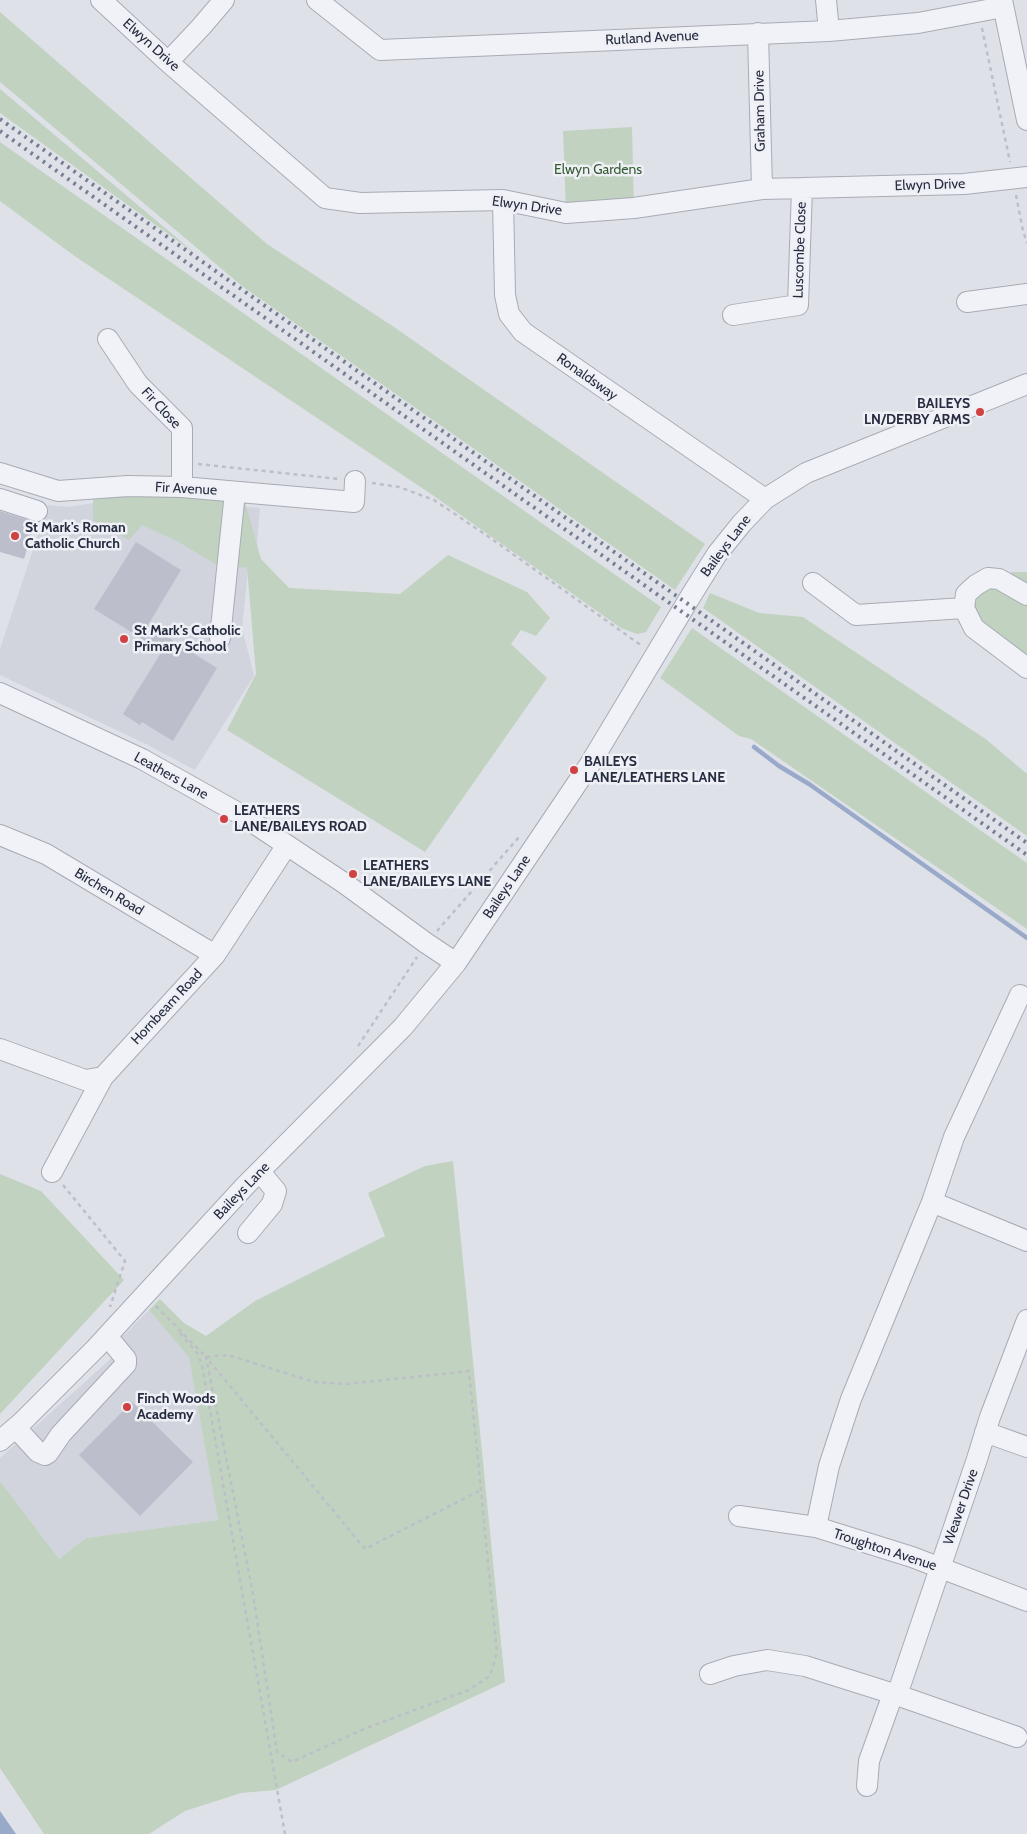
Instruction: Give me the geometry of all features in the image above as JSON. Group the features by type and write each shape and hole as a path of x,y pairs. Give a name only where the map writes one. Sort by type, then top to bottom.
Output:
{"street":[{"name":"Elwyn Drive","path":"101,0 168,62 325,198 360,203 503,200 566,212 634,208 762,189 964,184 1020,178"},
{"path":"168,62 224,0"},
{"name":"Rutland Avenue","path":"317,0 380,50 829,31 918,22 979,13 1003,4"},
{"path":"826,0 829,31"},
{"path":"1003,4 1027,120"},
{"name":"Graham Drive","path":"758,33 762,189"},
{"name":"Luscombe Close","path":"733,314 798,306 802,188"},
{"name":"Ronaldsway","path":"503,200 505,295 509,314 523,332 764,499"},
{"path":"967,302 1027,294"},
{"name":"Fir Close","path":"108,339 138,384 182,428 182,487"},
{"name":"Baileys Lane","path":"0,1441 16,1428 107,1336 260,1172 403,1026 456,963 590,764 717,554 764,499 806,473 1027,384"},
{"name":"Fir Avenue","path":"0,472 58,491 128,486 182,487 354,502 355,481"},
{"path":"220,638 235,492"},
{"path":"0,499 37,510"},
{"path":"1027,595 1000,579 988,578 976,584 966,594 964,608 974,628 1027,668"},
{"path":"814,583 856,615 964,608"},
{"name":"Leathers Lane","path":"0,693 142,759 240,814 344,883 456,963"},
{"name":"Birchen Road","path":"0,835 46,854 215,956"},
{"name":"Hornbeam Road","path":"52,1172 103,1077 215,956 288,845"},
{"path":"816,1527 830,1466 851,1399 932,1202 954,1137 1020,995"},
{"path":"0,1050 85,1080 103,1077"},
{"path":"248,1234 272,1204 276,1191 260,1172"},
{"path":"932,1202 1027,1242"},
{"name":"Weaver Drive","path":"867,1786 869,1761 895,1695 985,1432 1027,1320"},
{"path":"16,1428 38,1452 45,1455 48,1453 61,1434 126,1364 126,1359 107,1336"},
{"path":"985,1432 1027,1447"},
{"name":"Troughton Avenue","path":"739,1516 816,1527 940,1568 1027,1601"},
{"path":"710,1674 734,1666 767,1660 804,1666 1016,1737"}],"path":[{"path":"979,13 1020,178 1023,231 1027,243"},
{"path":"182,462 399,487 434,500 490,537 655,655"},
{"path":"355,1051 426,943 523,832"},
{"path":"52,1172 125,1260 108,1313"},
{"path":"285,1834 202,1365 198,1354 191,1344 155,1305 206,1357 365,1549 481,1490"},
{"path":"228,1355 314,1382 347,1384 469,1371 496,1652 490,1676 469,1690 366,1728 292,1762 277,1752 252,1588 206,1357 228,1355"}],"shaded area":[{"name":"St Mark's Catholic Primary School","path":"112,500 145,500 260,508 256,558 248,570 242,628 254,676 195,770 148,745 0,675 0,649 48,505 69,507"},
{"name":"Finch Woods Academy","path":"149,1310 189,1356 218,1520 86,1538 59,1559 0,1481 0,1458 115,1355 110,1349"}],"green space":[{"path":"0,12 267,244 394,327 705,544 675,590 242,286 0,82"},
{"path":"0,89 196,254 0,113"},
{"name":"Elwyn Gardens","path":"632,127 634,208 566,212 563,131"},
{"path":"0,142 661,607 646,632 637,634 621,628 431,494 76,257 0,201"},
{"path":"93,489 242,492 261,559 289,588 400,594 448,555 527,592 550,618 536,636 521,630 511,644 547,678 425,852 227,730 256,674 247,567 222,568 179,542 142,525 129,540 93,520"},
{"path":"1011,572 1027,572 1027,586 1013,577"},
{"path":"990,584 1027,603 1027,659 984,626 972,604 981,588"},
{"path":"710,593 759,613 803,617 987,740 1027,774 1027,836 703,608"},
{"path":"692,628 1027,863 1027,929 751,739 739,736 660,678"},
{"path":"453,1161 505,1682 276,1790 241,1793 185,1811 149,1834 44,1834 0,1768 0,1481 59,1559 86,1538 218,1520 189,1357 149,1310 160,1299 184,1323 206,1336 255,1301 385,1236 368,1193 425,1166"},
{"path":"0,1174 41,1191 124,1280 0,1414"}],"water":[{"path":"0,1811 16,1834 0,1834"}],"building":[{"name":"St Mark's Roman Catholic Church","path":"0,511 35,522 24,559 0,552"},
{"path":"136,542 181,570 148,625 217,668 173,741 142,722 140,725 123,714 162,651 94,609"},
{"path":"132,1402 193,1462 140,1516 79,1455"}],"waterway":[{"path":"754,747 1027,938"}],"railway":[{"path":"0,119 1027,843"},
{"path":"0,131 1027,855"}],"place":[{"name":"BAILEYS LN/DERBY ARMS","path":"980,412"},
{"name":"St Mark's Roman Catholic Church","path":"15,536"},
{"name":"St Mark's Catholic Primary School","path":"124,639"},
{"name":"BAILEYS LANE/LEATHERS LANE","path":"574,770"},
{"name":"LEATHERS LANE/BAILEYS ROAD","path":"224,819"},
{"name":"LEATHERS LANE/BAILEYS LANE","path":"353,874"},
{"name":"Finch Woods Academy","path":"127,1407"}]}
